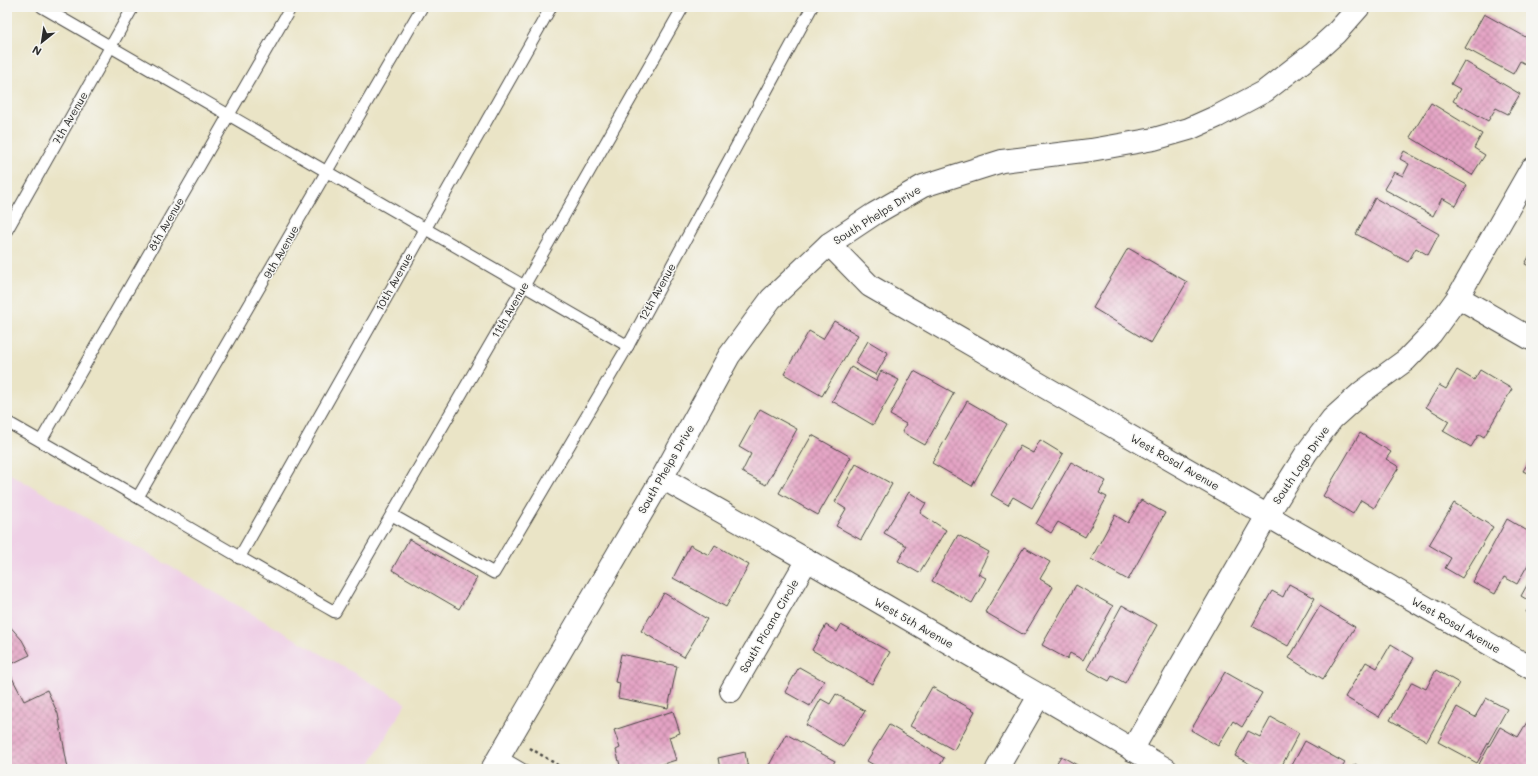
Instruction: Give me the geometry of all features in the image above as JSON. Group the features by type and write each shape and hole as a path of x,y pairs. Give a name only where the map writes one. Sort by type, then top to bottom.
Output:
{"street":[{"name":"South Phelps Drive","path":"496,763 662,478 729,356 771,299 829,244 874,214 923,186 1002,161 1091,150 1154,139 1189,128 1210,119 1265,91 1288,74 1336,33 1359,7"},
{"name":"South Lago Drive","path":"1132,750 1267,516 1307,452 1332,419 1362,392 1406,360 1431,334 1458,297 1531,169"},
{"name":"West Rosal Avenue","path":"829,244 870,286 1531,668"},
{"path":"1458,297 1531,339"},
{"name":"West 5th Avenue","path":"662,478 807,560 1166,769"},
{"name":"South Picana Circle","path":"731,691 807,560"},
{"path":"997,769 1039,696"}],"lane":[{"path":"42,7 628,346"},
{"name":"7th Avenue","path":"7,230 133,7"},
{"name":"8th Avenue","path":"41,441 291,7"},
{"name":"9th Avenue","path":"138,497 422,7"},
{"name":"10th Avenue","path":"239,558 551,7"},
{"name":"11th Avenue","path":"239,558 335,612 524,286 683,7"},
{"name":"12th Avenue","path":"392,515 494,573 628,346 812,7"},
{"path":"7,422 138,497 239,558"},
{"path":"496,763 522,769"}],"path":[{"path":"512,736 564,769"}],"shaded area":[{"path":"7,472 406,703 367,769 7,769"}],"building":[{"path":"1484,14 1531,40 1531,67 1520,61 1513,74 1465,48"},
{"path":"1464,61 1520,94 1508,114 1496,108 1488,121 1453,101 1460,89 1451,84"},
{"path":"1431,103 1482,134 1474,148 1485,155 1472,175 1410,137"},
{"path":"1404,151 1467,185 1456,206 1442,198 1433,216 1384,189 1394,172 1403,176 1409,164 1400,159"},
{"path":"1375,198 1439,234 1428,255 1416,248 1408,262 1356,234"},
{"path":"1128,248 1187,282 1151,343 1093,308"},
{"path":"1531,253 1531,267 1525,264"},
{"path":"834,321 858,335 822,396 784,374 809,331 823,339"},
{"path":"868,341 888,353 876,375 855,363"},
{"path":"851,367 876,381 881,371 899,380 873,425 832,401"},
{"path":"1457,370 1474,380 1480,370 1512,389 1484,437 1479,434 1471,447 1443,431 1449,421 1426,407 1439,385 1446,389"},
{"path":"914,371 954,393 925,445 902,432 906,424 890,415"},
{"path":"967,401 1007,424 972,486 932,463"},
{"path":"760,409 797,429 766,485 742,472 751,454 739,447"},
{"path":"1360,433 1391,452 1386,459 1399,467 1374,508 1361,500 1353,514 1323,496"},
{"path":"812,435 851,457 818,515 779,493"},
{"path":"1040,440 1063,454 1032,508 1013,497 1008,505 991,495 1020,446 1033,453"},
{"path":"1531,458 1531,475 1523,471"},
{"path":"1071,462 1106,481 1099,493 1107,497 1085,537 1058,522 1051,533 1036,524"},
{"path":"856,464 892,484 861,540 836,526 846,509 835,502"},
{"path":"909,492 926,503 920,513 946,530 919,573 898,561 907,546 884,533"},
{"path":"1141,500 1165,513 1128,580 1091,559 1115,515 1128,523"},
{"path":"1454,503 1493,527 1462,578 1445,568 1451,558 1429,545"},
{"path":"1507,519 1531,533 1531,559 1517,584 1504,577 1495,594 1473,582"},
{"path":"958,535 989,552 978,574 986,578 972,603 932,581"},
{"path":"409,539 477,578 459,609 392,570"},
{"path":"690,545 709,555 715,545 749,565 726,607 673,578"},
{"path":"1024,547 1050,562 1040,579 1053,587 1024,635 985,612"},
{"path":"1531,578 1531,602 1521,596"},
{"path":"1289,584 1315,598 1288,646 1252,626 1272,591 1283,597"},
{"path":"1076,585 1113,606 1083,660 1070,653 1067,659 1042,645"},
{"path":"664,593 707,619 684,657 641,631"},
{"path":"1531,604 1531,615 1526,612"},
{"path":"1122,605 1157,625 1125,683 1112,676 1109,681 1087,669"},
{"path":"1320,606 1355,627 1323,679 1289,658"},
{"path":"7,623 22,640 30,655 7,666"},
{"path":"826,625 837,632 841,625 890,652 872,684 812,650"},
{"path":"1391,644 1414,658 1379,717 1345,697 1366,662 1377,668"},
{"path":"621,654 677,666 668,708 618,698 620,683 615,682"},
{"path":"799,667 824,681 810,706 785,692"},
{"path":"7,668 24,701 47,690 58,714 68,769 7,769"},
{"path":"1436,670 1459,683 1427,741 1390,720 1412,682 1426,689"},
{"path":"1225,672 1262,693 1242,727 1233,721 1218,746 1191,730"},
{"path":"932,687 975,711 954,750 910,726"},
{"path":"836,694 865,711 843,747 806,725 821,699 830,704"},
{"path":"1486,698 1507,709 1477,763 1438,742 1457,707 1475,717"},
{"path":"673,711 680,733 669,737 676,760 647,769 621,769 616,750 620,748 614,730"},
{"path":"1271,717 1299,733 1280,769 1259,769 1235,756 1248,731 1260,737"},
{"path":"1527,722 1531,725 1531,765 1529,769 1484,769 1478,766 1500,727 1518,737"},
{"path":"889,725 944,758 938,769 881,769 867,761"},
{"path":"786,734 835,761 830,769 767,769"},
{"path":"1305,741 1345,763 1341,769 1290,769"},
{"path":"745,752 748,769 720,769 718,758"},
{"path":"1061,756 1084,769 1053,769"},
{"path":"1355,764 1363,769 1351,769"}]}
